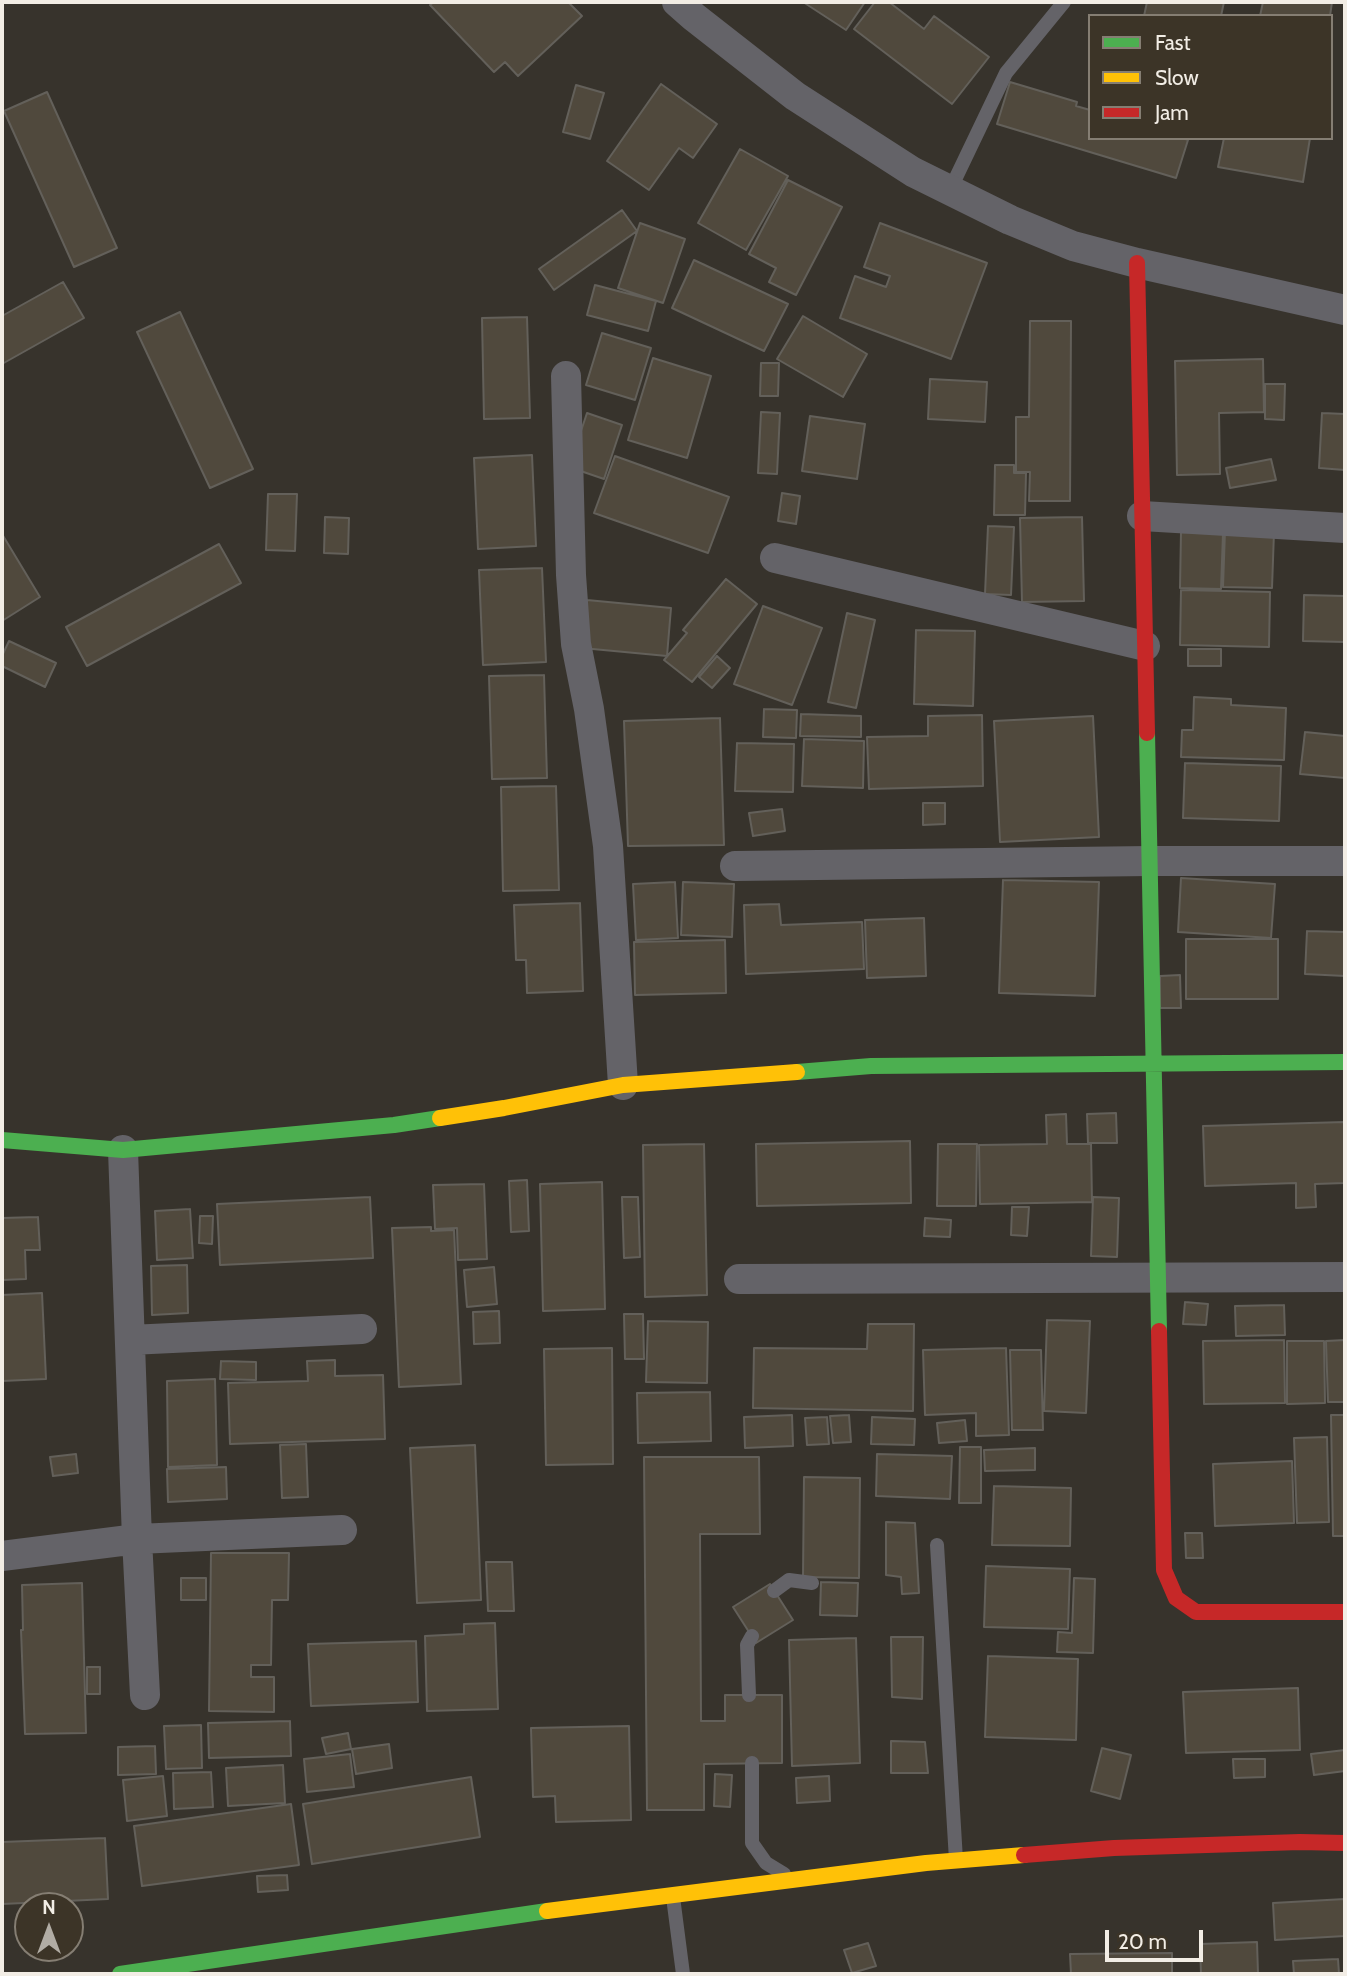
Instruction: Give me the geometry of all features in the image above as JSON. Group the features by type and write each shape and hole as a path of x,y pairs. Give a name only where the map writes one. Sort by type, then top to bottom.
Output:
{"street":[{"path":"677,2 794,96 912,172 1010,220 1073,246 1345,310"},
{"path":"1137,263 1164,1570 1177,1598 1196,1612 1345,1612"},
{"path":"566,376 571,575 576,644 589,709 608,846 623,1086"},
{"path":"1142,516 1345,527"},
{"path":"775,558 1145,646"},
{"path":"736,866 1345,862"},
{"path":"2,1140 123,1150 394,1125 623,1086 871,1066 1345,1062"},
{"path":"123,1150 145,1695"},
{"path":"739,1279 1345,1277"},
{"path":"130,1340 362,1329"},
{"path":"2,1556 137,1539 342,1530"},
{"path":"120,1974 546,1911 956,1861 1114,1848 1345,1843"}],"lane":[{"path":"950,190 1006,73 1064,2"},
{"path":"937,1545 956,1861"},
{"path":"774,1591 789,1580 812,1583"},
{"path":"750,1695 747,1645 752,1636"},
{"path":"752,1763 752,1843 766,1863 794,1880"},
{"path":"673,1895 683,1974"}],"building":[{"path":"434,2 568,2 582,16 518,76 505,62 494,72 430,5"},
{"path":"803,2 865,2 846,30"},
{"path":"875,2 889,2 924,29 934,16 989,57 952,104 854,29"},
{"path":"1147,2 1224,2 1221,14 1144,14"},
{"path":"1263,2 1332,2 1330,14 1260,14"},
{"path":"1010,82 1077,102 1076,106 1088,109 1088,140 1188,140 1176,178 997,124"},
{"path":"661,84 717,124 693,158 679,148 649,190 607,161"},
{"path":"576,85 604,93 590,139 563,132"},
{"path":"47,92 117,248 74,267 4,111"},
{"path":"1224,140 1310,140 1303,182 1218,167"},
{"path":"740,149 788,176 746,250 698,223"},
{"path":"788,180 842,207 796,295 769,282 776,268 749,254"},
{"path":"622,210 637,231 554,290 539,269"},
{"path":"640,223 685,239 663,303 618,288"},
{"path":"880,223 987,263 951,359 840,318 855,276 886,287 890,276 864,267"},
{"path":"694,260 788,304 764,351 672,308"},
{"path":"63,282 84,318 2,364 2,316"},
{"path":"595,285 656,301 648,331 587,315"},
{"path":"180,312 253,469 210,488 137,332"},
{"path":"803,316 867,354 843,397 777,359"},
{"path":"527,317 530,418 484,419 482,318"},
{"path":"1030,321 1071,321 1070,501 1029,501 1030,472 1016,472 1016,417 1029,417"},
{"path":"602,333 651,348 635,400 586,385"},
{"path":"653,358 711,376 687,458 628,440"},
{"path":"1263,359 1264,412 1219,413 1220,474 1177,475 1175,361"},
{"path":"761,363 779,363 778,396 760,396"},
{"path":"930,379 987,382 985,422 928,419"},
{"path":"1265,384 1285,384 1284,420 1265,419"},
{"path":"761,412 780,413 777,474 758,473"},
{"path":"587,413 622,425 604,479 569,467"},
{"path":"1322,413 1345,414 1345,470 1319,468"},
{"path":"810,416 865,424 857,479 802,471"},
{"path":"532,455 536,546 478,549 474,458"},
{"path":"615,456 729,497 708,553 594,513"},
{"path":"1271,459 1276,480 1230,488 1226,468"},
{"path":"995,465 1014,465 1014,473 1026,473 1025,515 994,515"},
{"path":"782,493 800,496 796,524 778,521"},
{"path":"268,494 297,494 295,551 266,550"},
{"path":"325,517 349,518 348,554 324,553"},
{"path":"1082,517 1084,601 1022,602 1020,518"},
{"path":"988,526 1014,527 1011,595 985,594"},
{"path":"1225,531 1274,532 1272,588 1223,587"},
{"path":"1181,532 1223,533 1221,589 1180,588"},
{"path":"2,534 40,597 2,621"},
{"path":"219,544 241,583 87,666 66,627"},
{"path":"542,568 546,662 483,665 479,570"},
{"path":"726,579 757,604 692,682 664,660 687,633 683,630"},
{"path":"1181,590 1270,592 1269,647 1180,645"},
{"path":"1304,595 1345,596 1345,642 1303,641"},
{"path":"587,600 671,608 667,656 582,648"},
{"path":"763,606 822,628 792,705 734,684"},
{"path":"847,613 875,620 856,708 828,702"},
{"path":"916,630 975,631 973,706 914,704"},
{"path":"9,641 56,663 45,687 2,666 2,656"},
{"path":"1188,649 1221,649 1221,666 1188,666"},
{"path":"717,656 730,668 712,688 699,677"},
{"path":"544,675 547,778 492,779 489,676"},
{"path":"1194,697 1231,699 1231,705 1286,708 1284,760 1181,757 1182,730 1193,730"},
{"path":"764,709 797,710 796,738 763,737"},
{"path":"801,714 861,716 861,737 800,736"},
{"path":"982,715 983,786 869,789 867,737 928,736 928,716"},
{"path":"1093,716 1099,837 1000,842 994,721"},
{"path":"720,718 724,845 628,846 624,721"},
{"path":"1305,732 1345,736 1345,778 1300,774"},
{"path":"804,739 864,741 863,788 802,786"},
{"path":"737,743 794,744 793,792 735,791"},
{"path":"1185,763 1281,766 1279,821 1183,818"},
{"path":"556,786 559,890 503,891 501,787"},
{"path":"923,803 945,803 945,824 923,825"},
{"path":"782,809 785,831 753,836 749,813"},
{"path":"1181,878 1275,884 1271,938 1178,932"},
{"path":"1003,880 1099,882 1095,996 999,993"},
{"path":"675,882 678,938 636,940 633,884"},
{"path":"683,882 734,884 732,937 681,935"},
{"path":"580,903 583,991 527,993 526,960 516,960 514,905"},
{"path":"779,904 781,925 862,922 864,969 746,974 744,905"},
{"path":"924,918 926,976 867,978 865,920"},
{"path":"1307,931 1345,932 1345,976 1305,974"},
{"path":"1186,939 1278,939 1278,999 1186,999"},
{"path":"725,940 726,993 635,995 634,942"},
{"path":"1180,975 1181,1008 1160,1008 1160,976"},
{"path":"1116,1113 1117,1143 1088,1143 1087,1114"},
{"path":"1066,1114 1067,1144 1091,1144 1092,1202 980,1204 979,1145 1047,1144 1046,1115"},
{"path":"1345,1122 1345,1183 1315,1184 1316,1207 1296,1208 1296,1183 1205,1186 1203,1126"},
{"path":"910,1141 911,1203 757,1206 756,1144"},
{"path":"704,1144 707,1295 645,1297 643,1145"},
{"path":"938,1144 977,1144 976,1206 937,1206"},
{"path":"527,1180 529,1231 511,1232 509,1181"},
{"path":"602,1182 605,1309 543,1311 540,1184"},
{"path":"484,1184 487,1259 458,1260 457,1228 435,1229 433,1185"},
{"path":"370,1197 373,1258 220,1265 217,1204"},
{"path":"622,1197 638,1197 640,1257 624,1258"},
{"path":"1093,1197 1119,1198 1117,1257 1091,1256"},
{"path":"1012,1207 1029,1207 1027,1236 1011,1235"},
{"path":"190,1209 193,1258 157,1260 155,1211"},
{"path":"200,1216 213,1216 212,1244 199,1243"},
{"path":"38,1217 40,1250 25,1250 26,1279 2,1280 2,1218"},
{"path":"925,1218 951,1220 950,1237 924,1236"},
{"path":"431,1227 431,1231 454,1230 461,1384 399,1387 392,1228"},
{"path":"187,1265 188,1313 152,1315 151,1266"},
{"path":"494,1267 497,1304 467,1307 464,1270"},
{"path":"42,1293 46,1379 2,1381 2,1295"},
{"path":"1185,1302 1208,1304 1206,1325 1183,1324"},
{"path":"1284,1305 1285,1335 1236,1336 1235,1306"},
{"path":"499,1311 500,1343 474,1344 473,1312"},
{"path":"624,1314 643,1314 644,1359 625,1359"},
{"path":"1047,1320 1090,1321 1086,1413 1044,1411"},
{"path":"648,1321 708,1322 707,1383 646,1382"},
{"path":"868,1324 914,1324 913,1411 753,1408 754,1348 867,1349"},
{"path":"1284,1340 1285,1403 1204,1404 1203,1341"},
{"path":"1345,1340 1345,1402 1328,1402 1326,1341"},
{"path":"1287,1341 1324,1341 1325,1403 1287,1404"},
{"path":"612,1348 613,1464 546,1465 544,1349"},
{"path":"1006,1348 1009,1435 976,1436 976,1413 925,1415 923,1350"},
{"path":"1010,1350 1041,1350 1043,1430 1012,1430"},
{"path":"335,1360 335,1376 383,1375 385,1439 230,1444 228,1383 308,1381 307,1361"},
{"path":"221,1361 256,1362 256,1380 220,1379"},
{"path":"215,1379 217,1465 168,1467 167,1381"},
{"path":"710,1392 711,1441 638,1443 637,1393"},
{"path":"792,1415 793,1446 745,1448 744,1417"},
{"path":"849,1415 851,1442 833,1443 830,1416"},
{"path":"1331,1415 1345,1415 1345,1536 1333,1536"},
{"path":"827,1417 829,1444 807,1445 805,1418"},
{"path":"872,1417 915,1419 914,1445 871,1444"},
{"path":"965,1420 967,1441 939,1443 937,1423"},
{"path":"1327,1437 1329,1522 1297,1523 1294,1438"},
{"path":"306,1444 308,1497 282,1498 280,1445"},
{"path":"475,1445 481,1600 417,1603 410,1448"},
{"path":"960,1447 981,1447 981,1503 959,1503"},
{"path":"1035,1448 1035,1470 985,1471 984,1450"},
{"path":"76,1454 78,1473 53,1476 50,1457"},
{"path":"877,1454 952,1456 950,1499 876,1496"},
{"path":"644,1457 759,1457 760,1534 700,1534 701,1721 725,1721 725,1695 782,1695 782,1763 704,1764 704,1810 647,1810"},
{"path":"1292,1461 1294,1523 1215,1526 1213,1464"},
{"path":"226,1467 227,1499 168,1502 167,1469"},
{"path":"804,1477 860,1478 859,1578 803,1577"},
{"path":"994,1486 1071,1488 1070,1546 992,1545"},
{"path":"886,1522 915,1523 919,1593 902,1594 901,1577 886,1575"},
{"path":"1185,1533 1202,1533 1203,1558 1186,1558"},
{"path":"211,1553 289,1553 288,1600 272,1600 271,1665 251,1665 251,1677 274,1677 274,1712 209,1711"},
{"path":"486,1562 512,1562 514,1611 488,1611"},
{"path":"986,1566 1070,1569 1068,1629 984,1627"},
{"path":"181,1578 206,1578 206,1600 181,1600"},
{"path":"1074,1578 1095,1579 1093,1653 1057,1652 1058,1632 1072,1633"},
{"path":"821,1582 858,1583 857,1616 820,1615"},
{"path":"82,1583 86,1733 25,1734 22,1585"},
{"path":"770,1584 793,1620 756,1643 733,1607"},
{"path":"495,1623 498,1709 427,1711 425,1636 464,1634 464,1624"},
{"path":"891,1637 923,1637 922,1699 892,1697"},
{"path":"856,1638 860,1763 792,1766 789,1640"},
{"path":"416,1641 418,1702 311,1706 308,1644"},
{"path":"988,1656 1078,1659 1076,1740 985,1737"},
{"path":"87,1667 100,1667 100,1694 87,1694"},
{"path":"1298,1688 1300,1750 1186,1753 1183,1692"},
{"path":"290,1721 291,1756 209,1758 208,1723"},
{"path":"201,1725 202,1768 166,1769 164,1726"},
{"path":"629,1726 631,1820 556,1822 555,1796 533,1797 531,1728"},
{"path":"348,1733 351,1749 326,1754 322,1738"},
{"path":"891,1741 925,1742 928,1773 891,1773"},
{"path":"389,1744 392,1768 356,1774 352,1749"},
{"path":"155,1746 156,1774 118,1775 118,1747"},
{"path":"1102,1748 1131,1755 1120,1799 1091,1791"},
{"path":"1345,1750 1345,1771 1314,1775 1311,1754"},
{"path":"350,1754 354,1787 307,1792 304,1759"},
{"path":"1233,1759 1265,1759 1265,1777 1234,1778"},
{"path":"283,1765 285,1803 228,1806 226,1768"},
{"path":"211,1772 213,1807 174,1809 173,1773"},
{"path":"715,1774 732,1775 730,1807 714,1806"},
{"path":"163,1776 167,1816 127,1821 123,1780"},
{"path":"829,1776 830,1801 797,1803 796,1778"},
{"path":"471,1777 480,1837 312,1864 303,1804"},
{"path":"291,1804 299,1865 142,1886 134,1826"},
{"path":"105,1838 108,1899 84,1900 84,1892 14,1892 14,1903 2,1904 2,1842"},
{"path":"287,1875 288,1890 258,1892 257,1876"},
{"path":"1345,1899 1345,1936 1275,1940 1273,1903"},
{"path":"1257,1942 1258,1974 1201,1974 1200,1944"},
{"path":"868,1943 876,1966 852,1973 844,1950"},
{"path":"1172,1953 1172,1974 1071,1974 1070,1954"},
{"path":"1338,1959 1339,1974 1294,1974 1293,1961"}],"traffic: fast":[{"path":"1147,733 1159,1331"},
{"path":"797,1072 871,1066 1345,1062"},
{"path":"2,1140 123,1150 394,1125 440,1118"},
{"path":"120,1974 547,1911"}],"traffic: slow":[{"path":"440,1118 623,1085 797,1072"},
{"path":"547,1911 926,1863 1024,1855"}],"traffic: jam":[{"path":"1137,263 1147,733"},
{"path":"1159,1331 1164,1570 1176,1598 1196,1612 1345,1612"},
{"path":"1024,1855 1114,1848 1345,1843"}]}
